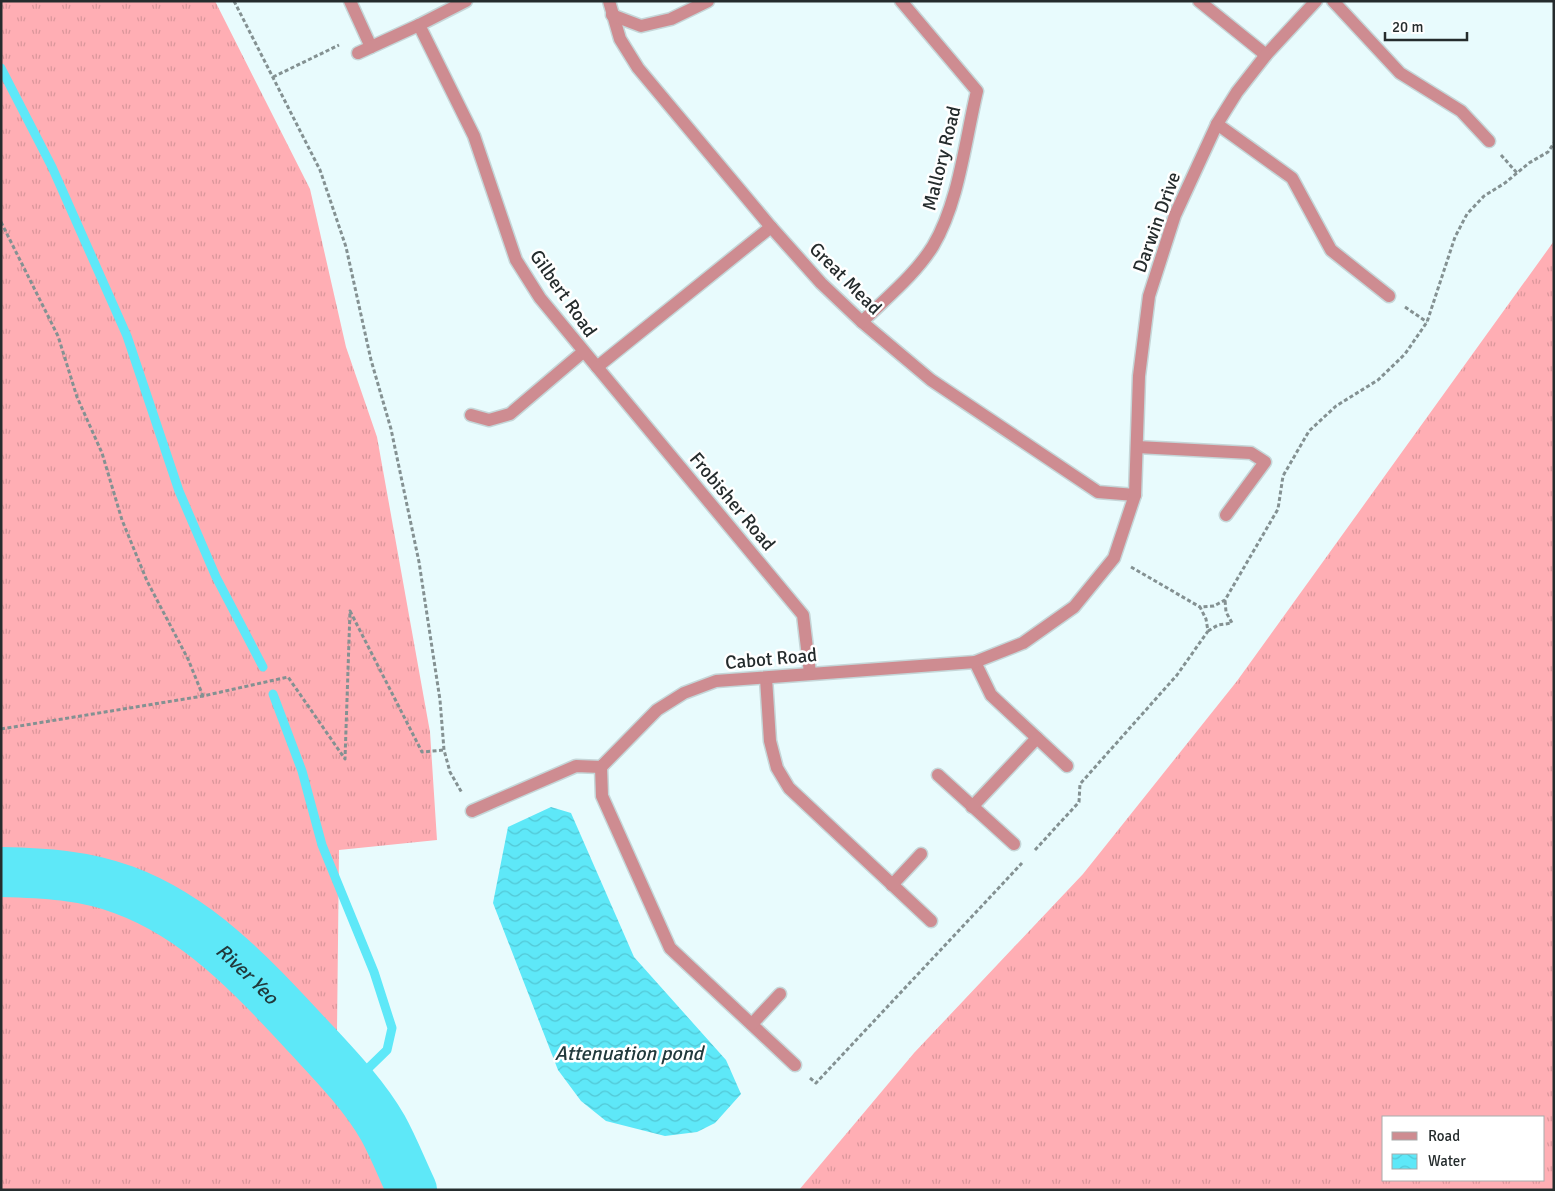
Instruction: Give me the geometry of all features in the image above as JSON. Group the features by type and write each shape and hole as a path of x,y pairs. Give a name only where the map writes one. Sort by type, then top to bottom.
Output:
{"street":[{"path":"350,1 371,47"},
{"path":"358,53 466,1"},
{"name":"Great Mead","path":"609,1 620,39 638,68 770,227 820,283 862,322 931,380 1098,492 1135,495"},
{"path":"612,15 641,26 671,19 708,1"},
{"name":"Mallory Road","path":"862,322 909,276 932,247 949,212 977,91 901,1"},
{"path":"1199,1 1266,55"},
{"name":"Darwin Drive","path":"1135,495 1139,376 1149,296 1175,215 1217,124 1266,55 1316,1"},
{"path":"1333,1 1400,73 1461,111 1489,141"},
{"name":"Gilbert Road","path":"419,25 474,136 516,260 540,298 596,367 770,227"},
{"path":"1217,124 1292,178 1331,250 1389,296"},
{"path":"470,415 489,420 510,414 583,352"},
{"name":"Frobisher Road","path":"596,367 803,615 810,673"},
{"path":"1137,447 1251,453 1265,462 1226,515"},
{"name":"Cabot Road","path":"601,767 658,710 684,693 716,681 975,662 1023,643 1074,607 1114,558 1135,495"},
{"path":"975,662 991,695 1067,766"},
{"path":"766,678 770,741 777,768 789,788 931,921"},
{"path":"972,807 1037,738"},
{"path":"472,811 576,766 601,767 602,796 670,948 795,1065"},
{"path":"938,775 1014,844"},
{"path":"892,885 921,854"},
{"path":"752,1024 780,994"}],"path":[{"path":"234,1 320,170 346,248 371,360 391,428 419,562 440,700 444,750 450,772 472,811"},
{"path":"273,77 348,41 358,53"},
{"path":"1114,558 1200,607 1214,606 1225,600 1278,509 1283,476 1309,431 1336,406 1378,380 1406,354 1427,322 1455,237 1467,214 1484,196 1505,183 1529,163 1548,152 1554,143"},
{"path":"1,222 58,336 77,397 102,453 122,520 147,581 188,659 202,696"},
{"path":"1389,296 1427,322"},
{"path":"1032,852 1080,802 1080,784 1177,674 1208,631 1218,625 1232,623 1226,612 1225,600"},
{"path":"1200,607 1206,619 1208,631"},
{"path":"1,729 202,696 288,677 345,759 350,611 422,752 444,750"},
{"path":"795,1065 816,1083 1026,859"}],"green space":[{"path":"1,1 215,1 310,189 346,347 377,437 430,732 437,840 339,850 337,1031 429,1190 1,1190"},
{"path":"1554,241 1554,1190 799,1190 914,1053 1083,874 1237,681"}],"water":[{"name":"Attenuation pond","path":"551,807 571,813 634,957 726,1060 741,1094 715,1123 697,1132 665,1136 606,1121 581,1101 558,1070 493,903 508,827"}],"waterway":[{"path":"1,68 52,167 127,336 179,491 216,577 263,667"},
{"path":"273,694 302,771 322,845 374,972 392,1028 387,1050 351,1085"},
{"name":"River Yeo","path":"1,872 64,876 109,885 152,902 202,934 247,972 329,1058 358,1092 383,1128 412,1190"}]}
